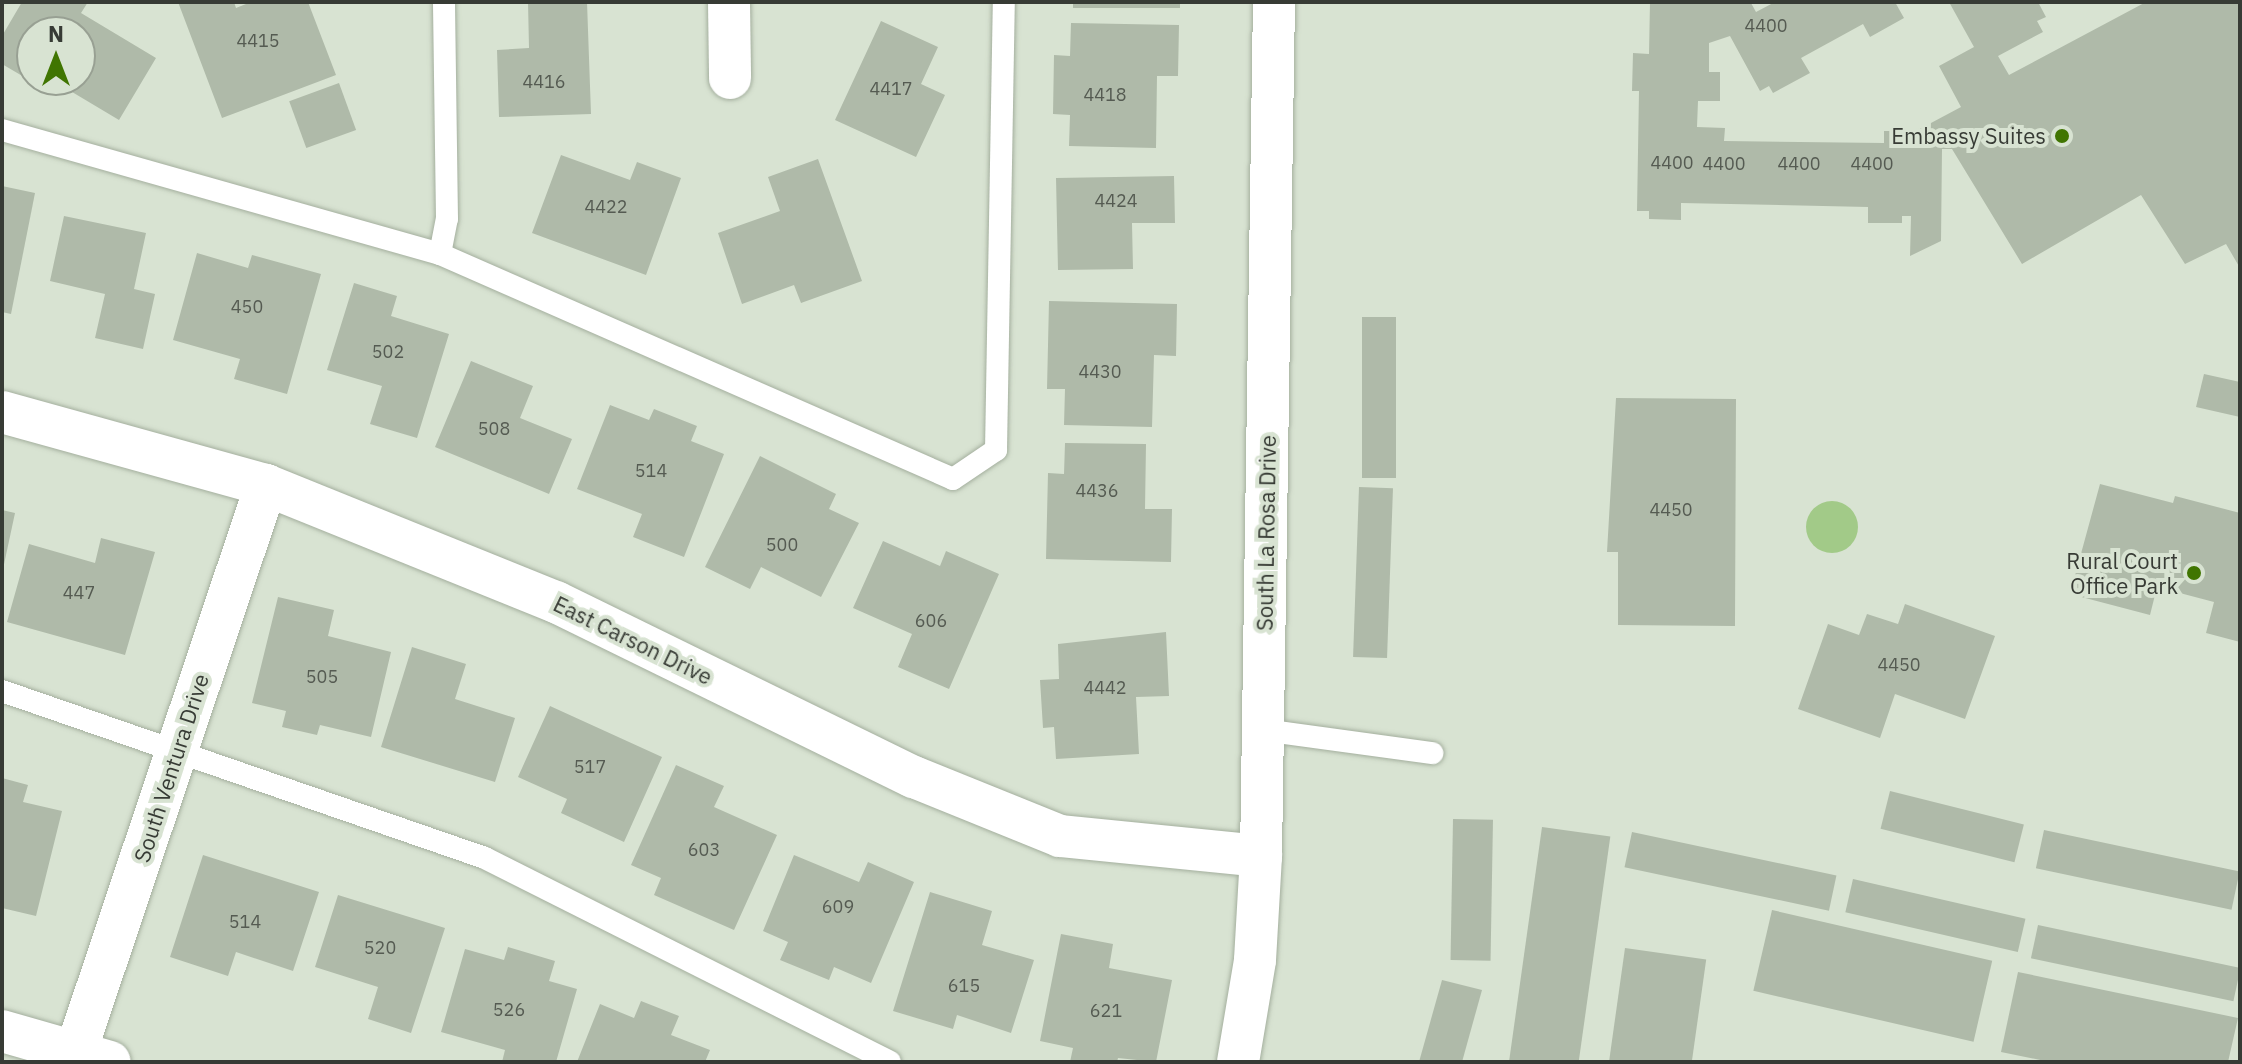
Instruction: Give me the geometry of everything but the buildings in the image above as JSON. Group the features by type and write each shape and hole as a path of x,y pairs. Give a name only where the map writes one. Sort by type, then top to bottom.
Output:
{"street":[{"path":"729,2 730,78"},
{"name":"South La Rosa Drive","path":"1238,1062 1255,960 1261,856 1274,2"},
{"name":"East Carson Drive","path":"2,412 266,485 556,602 914,777 1060,836 1261,856"},
{"name":"South Ventura Drive","path":"93,1057 176,751 266,485"},
{"path":"2,1031 93,1057"}],"lane":[{"path":"440,254 447,219 444,2"},
{"path":"2,130 440,254 953,479 996,450 1004,2"},
{"path":"2,691 485,858 890,1062"},
{"path":"1263,730 1432,753"}],"shaded area":[{"path":"1832,501 1850,509 1858,527 1850,545 1832,553 1814,545 1806,527 1814,509"}],"place":[{"name":"Embassy Suites","path":"2062,136"},
{"name":"Rural Court Office Park","path":"2194,573"}]}
